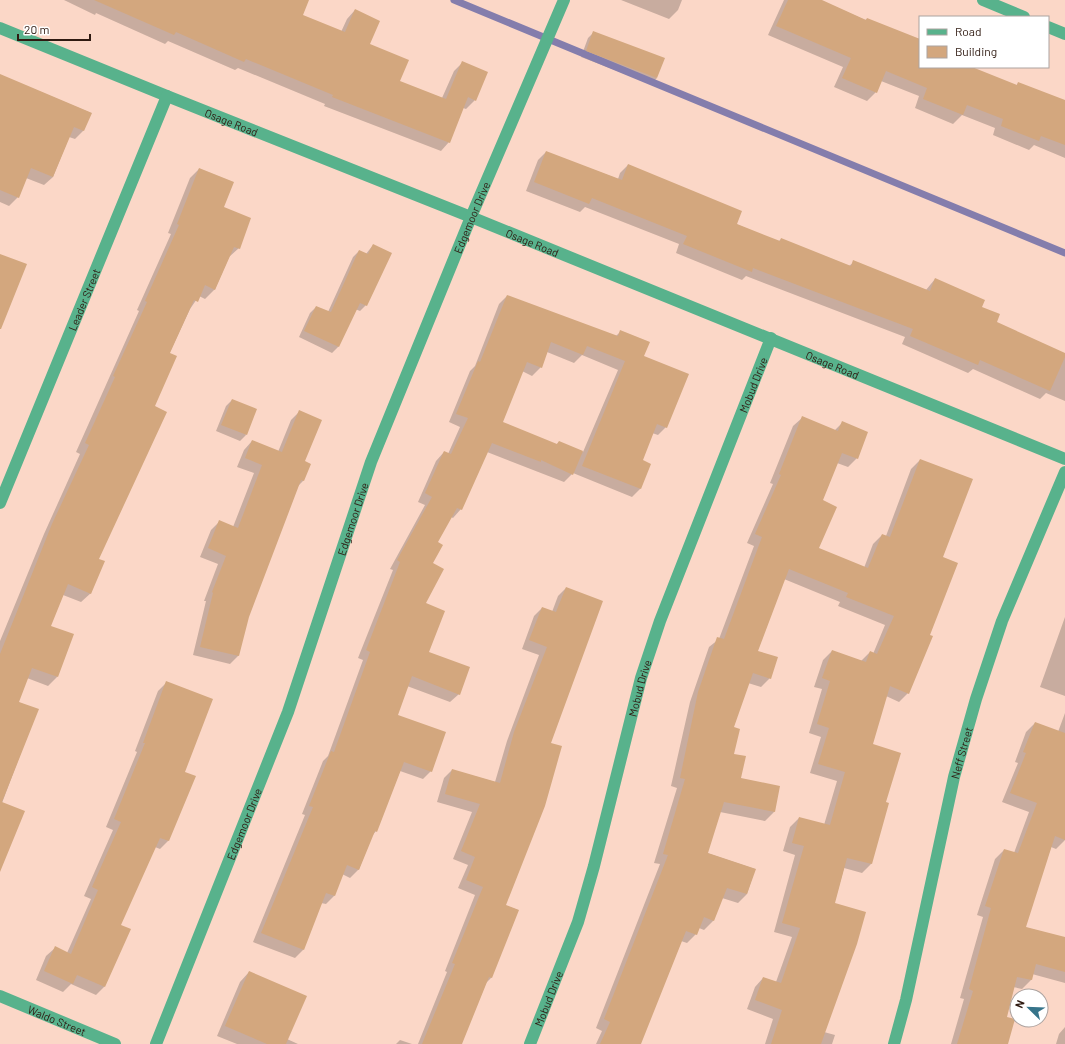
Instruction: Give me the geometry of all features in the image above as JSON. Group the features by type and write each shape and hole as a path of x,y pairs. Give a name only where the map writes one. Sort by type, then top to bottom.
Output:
{"street":[{"name":"Edgemoor Drive","path":"156,1044 288,712 371,462 471,217 564,0"},
{"path":"983,0 1022,16"},
{"path":"1049,27 1065,34"},
{"name":"Osage Road","path":"0,28 771,338 1065,459"},
{"name":"Leader Street","path":"0,503 167,96"},
{"name":"Mobud Drive","path":"530,1044 578,922 594,866 642,678 660,621 771,338"},
{"name":"Neff Street","path":"894,1044 906,1000 954,777 976,699 1002,621 1065,472"},
{"name":"Waldo Street","path":"0,996 115,1044"}],"building":[{"path":"94,0 309,0 303,15 345,32 355,9 380,21 370,44 409,60 400,81 446,99 462,61 488,72 476,101 468,97 450,143 332,97 333,95 246,59 244,62 176,32 174,35"},
{"path":"788,0 822,0 866,20 867,18 919,39 919,68 974,68 1017,85 1018,82 1065,100 1065,145 1041,136 1039,141 1001,126 1003,119 967,105 963,115 923,99 927,88 886,71 877,93 842,78 851,58 776,26"},
{"path":"593,31 665,58 657,78 586,51"},
{"path":"0,74 92,113 84,131 74,127 53,177 31,168 19,198 0,190"},
{"path":"546,151 622,180 628,164 742,211 737,224 780,241 781,238 851,266 853,260 930,291 935,278 985,300 982,307 1000,314 997,322 1065,353 1065,357 1050,391 980,360 978,365 910,336 913,329 753,268 752,272 683,244 687,236 592,198 589,204 534,182"},
{"path":"199,168 234,182 224,207 251,218 240,249 234,247 215,290 205,285 198,302 194,300 170,353 177,356 155,406 167,412 99,559 105,561 91,594 68,584 51,626 74,634 58,677 32,668 19,702 39,709 2,802 25,811 0,872 0,654 52,524 89,445 85,443 115,377 113,376 147,302 145,301 179,225 177,224"},
{"path":"373,244 392,253 367,306 360,303 339,347 304,331 316,306 331,312 359,250 368,254"},
{"path":"0,254 27,264 1,329 0,329"},
{"path":"507,295 618,336 620,330 650,342 644,356 689,374 667,428 657,424 643,460 651,464 641,489 582,466 625,361 587,346 583,355 551,342 542,368 527,362 503,422 557,444 559,441 583,451 573,475 541,460 541,462 492,443 462,510 457,508 438,542 443,545 433,563 444,569 426,603 445,611 429,652 470,667 460,695 412,676 398,715 446,732 432,772 404,762 377,832 375,831 359,870 347,865 335,896 326,893 304,950 261,933 313,807 309,806 331,751 334,752 370,652 366,650 400,562 397,560 432,497 425,493 444,451 451,454 468,418 456,414 478,361 480,362"},
{"path":"232,399 257,409 247,435 221,425"},
{"path":"299,410 322,420 305,461 311,464 304,481 301,480 249,617 239,656 200,647 212,592 226,556 208,548 219,520 238,528 262,465 245,458 252,440 282,452"},
{"path":"802,416 838,431 842,421 868,432 858,459 842,453 823,500 837,507 819,548 868,568 882,534 890,537 920,459 973,479 943,557 958,563 930,635 933,636 909,694 890,686 873,744 901,753 886,802 889,803 872,864 847,858 835,903 866,912 857,944 821,1044 771,1044 782,1010 755,1000 763,977 781,983 800,928 782,923 804,846 792,843 799,817 830,825 845,772 818,764 829,728 817,724 830,681 822,678 832,650 866,662 870,651 877,654 894,616 846,597 848,593 789,569 758,651 778,657 771,679 753,673 734,727 740,729 734,754 746,756 741,778 780,786 775,812 724,802 708,853 756,869 747,894 727,888 714,921 704,917 697,935 686,931 641,1044 600,1044 610,1022 604,1019 668,855 663,854 685,779 680,778 698,692 717,637 724,639 762,537 755,534 781,475 779,474"},
{"path":"566,587 603,601 551,743 562,746 545,806 506,905 519,910 492,978 489,977 462,1044 422,1044 455,964 452,963 483,887 466,880 475,857 461,851 480,804 445,794 452,769 500,783 514,732 547,647 529,640 542,607 556,612"},
{"path":"166,681 213,699 185,772 196,776 169,841 160,838 121,925 131,929 105,987 77,975 73,984 44,971 55,946 71,954 98,890 92,887 121,822 114,819 145,743 143,743"},
{"path":"1035,722 1065,733 1065,840 1055,836 1026,927 1065,937 1065,972 1036,964 1032,980 1017,977 1014,988 1009,988 1009,1009 1007,1017 1009,1018 1009,1028 1012,1028 1008,1044 957,1044 973,991 969,989 991,908 985,906 1004,849 1018,853 1037,803 1010,793 1026,753 1023,752"},
{"path":"249,971 307,996 286,1044 267,1044 225,1026"}],"waterway":[{"path":"454,0 1065,253"}]}
